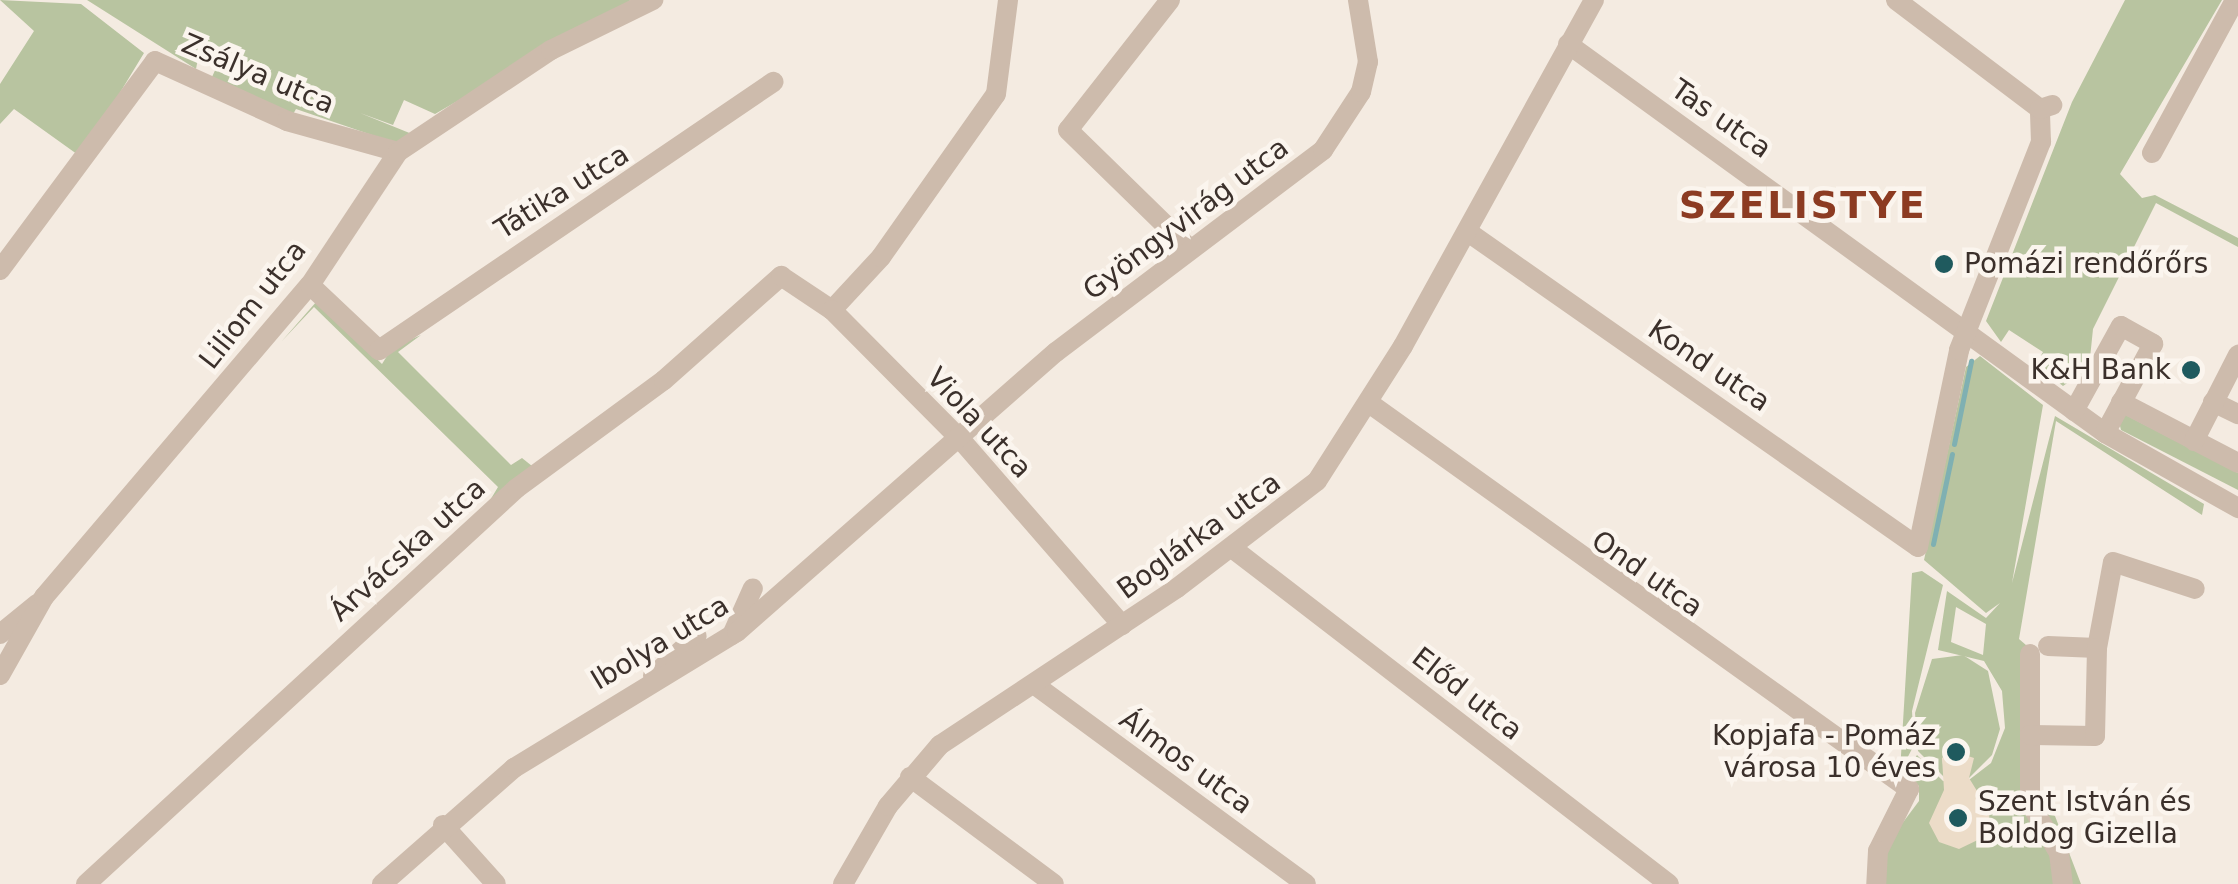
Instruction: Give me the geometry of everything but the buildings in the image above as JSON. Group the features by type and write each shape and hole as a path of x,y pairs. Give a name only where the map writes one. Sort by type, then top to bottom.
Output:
{"street":[{"name":"Liliom utca","path":"0,675 44,598 310,286 398,152 518,70 654,0"},
{"path":"832,310 881,257 996,94 1008,0"},
{"path":"1170,0 1068,130 1190,249"},
{"name":"Gyöngyvirág utca","path":"962,442 1056,352 1323,150 1361,92 1368,62 1358,0"},
{"name":"Boglárka utca","path":"842,884 910,777 968,723 1035,685 1306,494 1369,403 1468,232 1594,0"},
{"path":"1896,0 2046,107 2041,142 1970,331"},
{"path":"2152,153 2236,0"},
{"name":"Tas utca","path":"1568,44 1970,331 2105,433 2238,508"},
{"name":"Zsálya utca","path":"0,270 155,61 288,120 398,152"},
{"name":"Tátika utca","path":"310,286 379,350 774,82"},
{"name":"Kond utca","path":"1468,232 1918,548 1970,331"},
{"name":"Viola utca","path":"782,276 832,310 962,442 1122,625"},
{"name":"Árvácska utca","path":"86,884 517,488 664,380 782,276"},
{"path":"2074,411 2121,326 2154,344 2105,433"},
{"path":"2194,441 2236,363"},
{"path":"2121,402 2238,463"},
{"path":"2213,402 2238,414"},
{"name":"Ond utca","path":"1369,403 1900,781 1912,794 1878,851 1876,884"},
{"name":"Ibolya utca","path":"382,884 443,825 588,717 635,696 732,636 962,442"},
{"name":"Előd utca","path":"1232,548 1669,884"},
{"path":"2030,735 2096,736 2097,648 2113,562 2195,589"},
{"path":"732,636 752,588"},
{"path":"0,634 44,598"},
{"path":"635,696 697,636"},
{"path":"2063,884 2054,844 2032,813 2030,735 2039,650 2097,648"},
{"name":"Álmos utca","path":"1035,685 1306,884"},
{"path":"910,777 1054,884"},
{"path":"443,825 496,884"}],"green space":[{"path":"0,0 81,4 144,53 81,157 14,109 0,124 0,84 34,31"},
{"path":"87,0 631,0 435,114 404,100 393,125 360,113 412,134 401,145 296,109 292,116 212,77 221,57 200,48 196,69"},
{"path":"2125,0 2222,0 2120,174 2142,198 2155,195 2238,238 2238,247 2156,203 2093,329 2089,368 2063,386 2036,365 2043,352 2009,330 2001,342 1986,321 2072,102"},
{"path":"317,301 382,364 392,348 421,335 398,352 511,465 522,458 532,466 489,502 498,487 314,307 281,342"},
{"path":"1980,356 2043,405 2012,583 2055,416 2204,504 2202,515 2056,421 2019,639 2033,651 2037,799 2055,816 2081,884 1882,884 1889,841 1919,801 1919,786 1903,776 1917,755 1943,781 1965,783 1991,763 2005,728 2002,691 1984,661 1938,650 1947,591 1986,618 2000,603 1986,613 1924,560 1966,367","holes":["1956,607 1986,624 1983,655 1951,642"]},
{"path":"2116,410 2238,473 2238,490 2121,430"},
{"path":"1922,571 1943,585 1912,711 1914,745 1900,772 1912,573"},
{"path":"1963,655 1988,671 2000,729 1992,755 1969,778 1956,752 1942,758 1945,778 1918,751 1915,713 1932,659"}],"shaded area":[{"path":"1956,752 1974,758 1969,778 1990,812 1986,836 1959,849 1939,842 1929,823 1944,790 1942,758"}],"waterway":[{"path":"1954,444 1971,361"},
{"path":"1933,544 1952,454"}],"place":[{"name":"Pomázi rendőrőrs","path":"1944,264"},
{"name":"K&H Bank","path":"2191,370"},
{"name":"Kopjafa - Pomáz városa 10 éves","path":"1956,752"},
{"name":"Szent István és Boldog Gizella","path":"1958,818"}],"district":[{"name":"SZELISTYE","path":"1803,206"}]}
